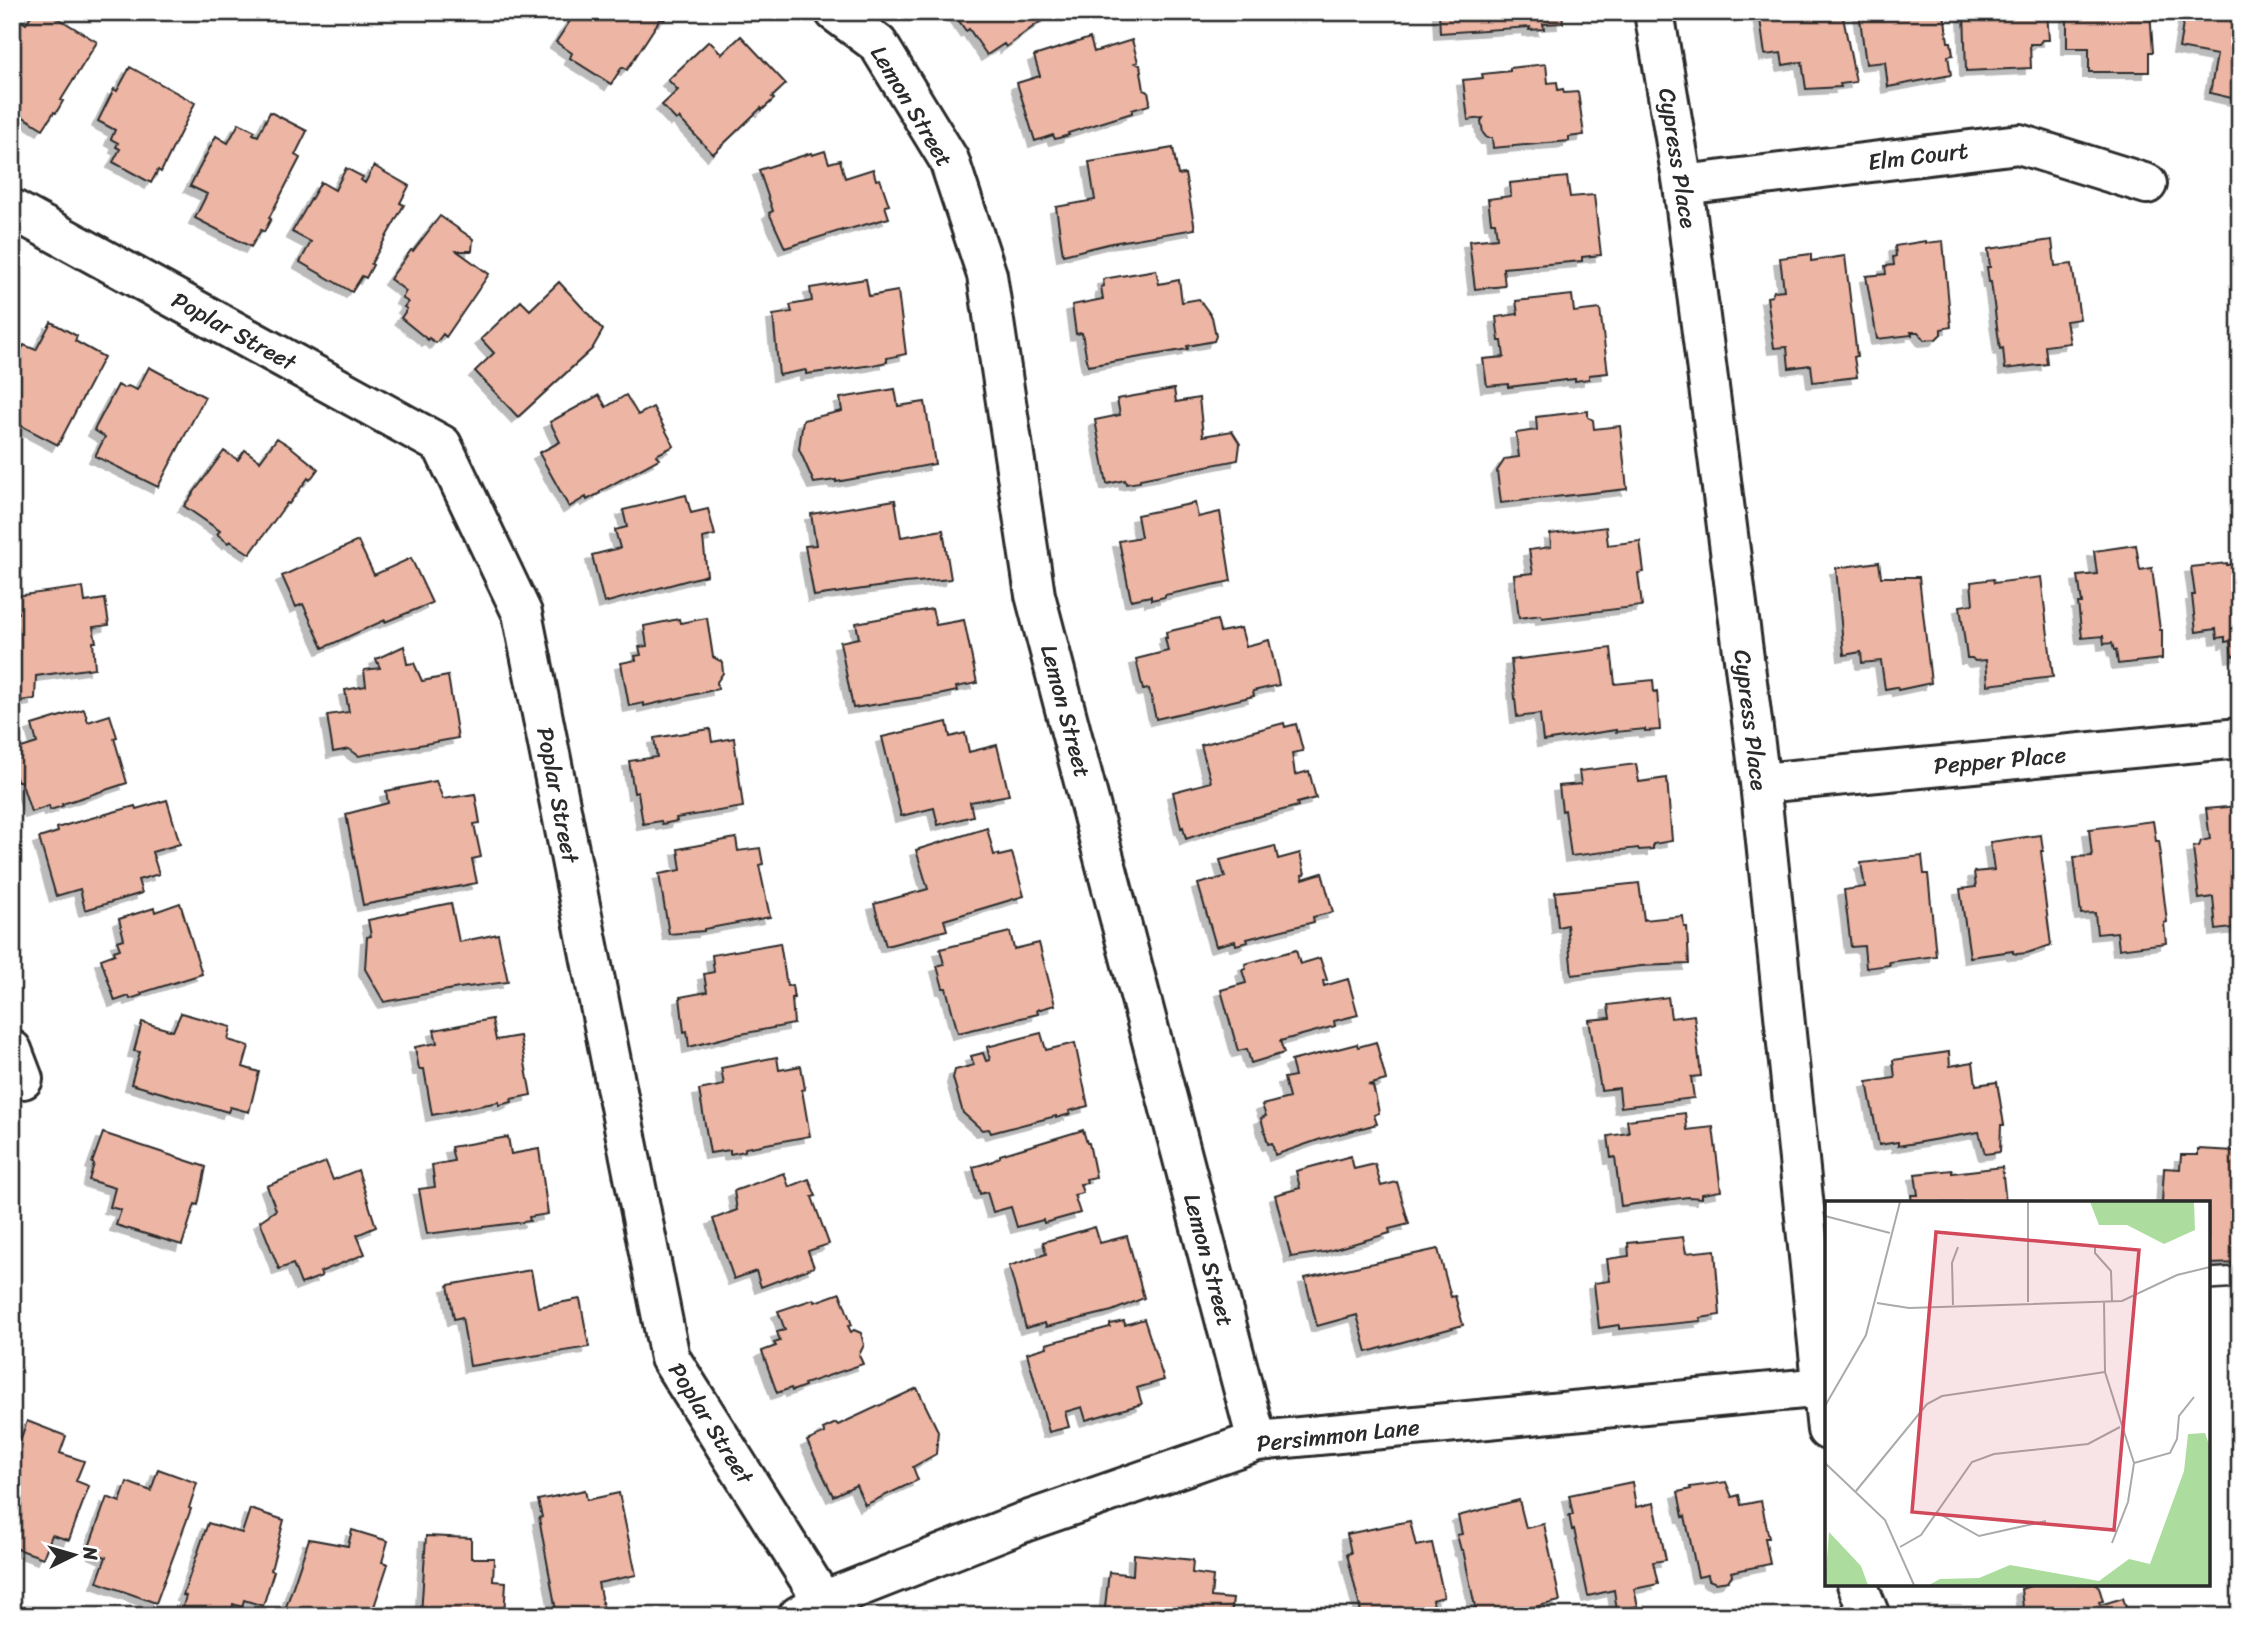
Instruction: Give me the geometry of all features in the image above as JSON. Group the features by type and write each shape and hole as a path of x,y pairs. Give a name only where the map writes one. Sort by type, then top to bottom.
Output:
{"street":[{"name":"Lemon Street","path":"835,12 878,44 949,160 987,275 1035,595 1257,1441"},
{"name":"Cypress Place","path":"1654,12 1683,185 1760,783 1825,1401"},
{"name":"Elm Court","path":"1683,185 2019,144 2147,184"},
{"name":"Poplar Street","path":"13,212 442,445 522,613 670,1358 811,1608"},
{"name":"Pepper Place","path":"1760,783 2240,738"},
{"name":"Persimmon Lane","path":"811,1608 1024,1522 1257,1441 1824,1387"},
{"path":"1858,1586 1870,1616"}],"lane":[{"path":"2210,1279 2240,1277"}],"building":[{"path":"33,12 48,12 97,42 61,100 63,101 56,113 54,112 43,129 15,112 12,114 12,20 14,16 26,24"},
{"path":"576,12 669,12 664,20 661,18 627,70 622,67 611,84 570,58 572,53 556,42"},
{"path":"953,12 1053,12 1006,47 1004,44 987,55"},
{"path":"1439,12 1562,12 1563,23 1543,24 1544,29 1529,30 1530,27 1440,33"},
{"path":"1759,12 1842,12 1856,82 1840,84 1841,87 1806,89 1802,62 1783,65 1781,53 1765,55"},
{"path":"1859,12 1944,12 1948,42 1951,42 1953,55 1948,56 1951,75 1888,87 1885,62 1866,64"},
{"path":"1964,12 2047,12 2049,40 2030,44 2031,68 1966,71"},
{"path":"2067,12 2150,12 2153,52 2149,52 2149,72 2089,72 2089,48 2067,48"},
{"path":"2185,12 2240,12 2240,100 2210,93 2217,55 2179,48"},
{"path":"741,36 786,84 772,97 774,99 713,154 679,118 676,120 662,105 678,90 668,80 709,41 722,54"},
{"path":"1090,38 1094,52 1132,40 1138,62 1135,63 1140,65 1149,105 1068,133 1069,135 1055,139 1053,135 1035,141 1017,83 1040,76 1034,56"},
{"path":"1546,64 1548,83 1557,82 1558,90 1563,89 1564,93 1578,92 1584,135 1569,137 1569,141 1493,148 1492,138 1487,138 1483,133 1483,118 1468,120 1463,80 1483,78 1482,74 1510,71 1510,68"},
{"path":"130,67 195,103 161,172 158,170 151,183 113,162 120,149 116,147 118,143 111,139 115,130 98,121 114,89 117,91"},
{"path":"270,112 307,131 295,155 300,158 269,218 271,219 251,247 195,218 207,194 190,186 216,136 228,143 239,123 255,131 253,134 258,136"},
{"path":"1173,148 1178,175 1185,174 1195,229 1112,243 1063,255 1056,207 1095,200 1089,162"},
{"path":"825,151 829,163 840,160 845,178 873,169 876,180 880,179 889,205 885,206 889,218 785,248 769,213 773,211 759,170"},
{"path":"374,166 409,186 400,203 404,205 371,264 373,265 366,278 362,276 352,292 300,262 311,242 292,232 321,182 335,190 346,168 363,177 361,180 365,183"},
{"path":"1567,177 1570,197 1594,195 1601,255 1582,257 1582,261 1503,268 1505,286 1475,289 1469,241 1497,238 1495,222 1491,222 1488,199 1511,196 1510,183"},
{"path":"440,216 473,239 472,251 457,251 489,274 446,337 443,334 436,343 429,338 428,340 401,318 407,309 404,307 408,302 402,298 406,291 390,279"},
{"path":"2052,240 2055,266 2072,264 2080,319 2066,321 2070,343 2045,346 2047,364 2005,369 1989,282 1988,249"},
{"path":"1943,241 1951,327 1941,329 1941,334 1936,339 1924,340 1918,332 1911,332 1912,335 1877,339 1866,276 1886,274 1885,266 1894,265 1895,246"},
{"path":"1811,254 1811,261 1845,256 1857,377 1813,382 1811,365 1789,368 1787,347 1774,348 1767,297 1772,296 1774,291 1784,290 1780,258"},
{"path":"1156,270 1159,284 1179,280 1182,302 1199,299 1212,317 1216,336 1214,341 1187,346 1188,349 1088,366 1082,333 1076,334 1072,305 1103,299 1103,279"},
{"path":"866,279 869,296 898,291 906,354 887,358 887,362 873,365 806,374 806,370 779,375 773,315 792,312 790,305 812,301 810,288"},
{"path":"559,282 603,330 592,349 518,417 475,371 494,353 481,339 521,301 530,310"},
{"path":"1572,295 1574,312 1600,309 1608,373 1589,375 1589,379 1575,381 1508,387 1508,384 1487,386 1483,359 1504,357 1496,317 1518,314 1516,301"},
{"path":"51,322 77,336 75,341 104,357 58,445 12,421 12,356 18,344 36,350"},
{"path":"149,367 205,397 158,487 95,456 105,437 94,430 118,385 137,390"},
{"path":"895,389 898,406 925,402 935,464 836,482 814,483 799,449 803,420 842,411 840,398"},
{"path":"1174,389 1176,402 1199,398 1203,436 1232,431 1240,444 1238,460 1140,479 1140,482 1126,484 1125,480 1107,484 1095,420 1120,415 1117,399"},
{"path":"599,395 606,407 626,395 638,415 653,407 674,446 656,455 659,459 587,500 586,497 569,507 539,453 560,442 550,422"},
{"path":"1588,411 1594,429 1620,426 1627,489 1501,503 1497,471 1505,459 1519,457 1516,433 1537,430 1536,417"},
{"path":"277,438 318,469 289,504 287,503 250,554 230,541 228,543 217,534 220,531 184,506 224,451 238,460 245,450 260,461"},
{"path":"686,495 691,513 708,509 715,535 703,538 707,575 604,603 592,555 620,548 615,530 627,527 623,510"},
{"path":"895,500 901,537 943,530 951,579 814,596 805,546 816,545 811,514"},
{"path":"1195,503 1198,517 1220,512 1231,581 1151,600 1151,596 1131,600 1119,541 1141,537 1137,515"},
{"path":"1606,527 1608,545 1640,541 1644,572 1638,573 1642,606 1542,618 1541,615 1519,618 1514,575 1533,573 1529,550 1551,547 1550,534"},
{"path":"358,541 374,575 411,558 432,603 385,620 323,648 303,604 296,607 282,576"},
{"path":"2136,545 2140,570 2152,568 2162,630 2162,659 2118,664 2116,650 2112,643 2104,644 2103,636 2082,638 2078,603 2082,603 2078,576 2097,574 2094,551"},
{"path":"1879,562 1881,577 1919,577 1931,683 1898,690 1897,687 1885,689 1881,661 1862,663 1861,652 1844,655 1836,568"},
{"path":"2240,563 2240,655 2232,656 2230,641 2225,642 2225,637 2217,638 2216,629 2196,632 2192,595 2195,595 2191,567"},
{"path":"2041,577 2053,677 1988,685 1986,660 1975,661 1967,658 1960,606 1973,604 1971,582 1993,579 1994,583"},
{"path":"83,587 85,602 105,599 109,625 93,627 96,642 93,642 95,668 36,676 35,699 12,702 12,613 18,613 15,596"},
{"path":"932,609 936,625 964,620 977,683 956,687 957,691 943,694 853,708 840,642 859,638 856,623"},
{"path":"707,618 713,657 722,662 723,673 717,682 718,689 644,706 644,703 629,706 621,663 636,660 635,656 641,655 639,647 647,646 644,626 679,619 680,623"},
{"path":"1217,620 1220,632 1241,628 1246,646 1269,640 1279,685 1253,691 1254,696 1156,719 1149,689 1143,690 1136,659 1168,651 1166,632"},
{"path":"404,646 407,664 414,663 422,681 448,676 458,738 359,756 349,749 333,752 327,715 349,712 345,690 366,686 364,670 380,668 376,659"},
{"path":"1611,648 1615,684 1653,680 1654,692 1657,691 1660,730 1616,730 1543,741 1540,714 1517,717 1511,660"},
{"path":"84,709 88,722 110,715 127,783 50,810 49,806 31,812 21,781 17,781 12,765 12,751 37,743 32,725"},
{"path":"947,722 950,737 965,733 969,752 997,745 1009,795 970,802 973,816 938,825 934,808 901,816 882,737"},
{"path":"1284,723 1285,727 1296,724 1303,751 1292,753 1295,775 1309,771 1316,798 1297,803 1298,806 1186,839 1173,792 1211,782 1201,745"},
{"path":"710,729 712,742 734,738 743,807 676,818 677,821 662,824 661,821 643,824 629,761 657,757 654,738"},
{"path":"1636,764 1639,782 1667,778 1672,841 1653,844 1653,849 1638,848 1571,856 1559,786 1581,784 1579,771"},
{"path":"436,781 443,799 475,794 480,823 474,824 481,857 472,859 477,883 363,905 346,814 388,803 386,791"},
{"path":"167,800 180,844 152,852 159,874 138,880 142,893 85,910 80,889 56,896 39,838 58,832 57,828 70,824"},
{"path":"2238,806 2240,927 2216,930 2213,897 2199,899 2193,847 2210,839 2206,809"},
{"path":"2153,821 2161,855 2167,922 2164,923 2166,943 2119,949 2117,932 2097,934 2095,913 2081,914 2074,857 2092,856 2089,829"},
{"path":"987,828 994,855 1012,853 1024,896 944,920 947,930 886,946 874,904 928,889 916,850"},
{"path":"2041,835 2043,883 2051,945 2027,953 2017,954 2013,951 1970,957 1960,889 1976,887 1974,872 1994,870 1990,842"},
{"path":"736,838 738,851 760,848 763,864 759,865 770,917 704,931 669,934 659,874 681,870 678,849"},
{"path":"1275,846 1278,859 1300,853 1305,874 1302,875 1303,879 1322,873 1333,912 1313,917 1314,922 1247,939 1248,942 1236,945 1235,941 1216,946 1198,884 1225,877 1220,860"},
{"path":"1922,856 1924,874 1928,874 1936,956 1866,968 1864,946 1851,947 1844,890 1865,887 1861,863"},
{"path":"1639,883 1644,920 1683,916 1684,927 1687,927 1689,964 1641,966 1572,975 1567,925 1558,927 1555,892"},
{"path":"180,903 202,974 130,999 129,996 115,1001 101,959 120,949 117,941 124,939 119,919 154,908 155,912"},
{"path":"451,903 459,942 498,934 508,982 384,1002 365,969 367,937 371,936 368,920"},
{"path":"1010,932 1014,949 1039,943 1055,1005 1037,1010 1038,1014 958,1033 937,966 944,964 940,949"},
{"path":"780,943 787,986 792,985 794,1024 689,1047 687,1031 684,1032 680,997 707,992 704,974 714,972 712,955"},
{"path":"1296,950 1300,964 1320,958 1327,980 1323,981 1324,986 1348,979 1358,1015 1334,1021 1335,1026 1280,1041 1284,1053 1251,1063 1247,1049 1238,1051 1221,990 1246,983 1242,970 1246,969 1245,964"},
{"path":"1668,997 1671,1018 1694,1015 1701,1076 1691,1077 1694,1098 1621,1107 1619,1088 1601,1090 1589,1020 1610,1018 1608,1005"},
{"path":"181,1013 231,1027 228,1040 249,1046 243,1067 259,1072 249,1112 230,1107 228,1112 131,1084 140,1052 134,1051 142,1022 173,1031"},
{"path":"492,1019 496,1040 520,1036 531,1095 511,1099 512,1102 499,1105 499,1102 432,1115 424,1069 419,1069 415,1047 437,1043 434,1030"},
{"path":"1041,1033 1046,1050 1075,1043 1088,1106 1056,1118 991,1133 989,1129 982,1130 963,1113 953,1078 955,1070 974,1065 971,1056 983,1053 986,1061 990,1060 987,1047"},
{"path":"1376,1042 1386,1080 1368,1085 1373,1086 1376,1098 1379,1113 1374,1115 1377,1124 1275,1155 1272,1143 1268,1144 1261,1118 1266,1116 1262,1105 1289,1098 1284,1078 1295,1076 1291,1061 1357,1044 1358,1047"},
{"path":"1949,1052 1950,1066 1973,1062 1976,1085 1997,1082 2004,1125 2001,1125 2000,1152 1985,1154 1979,1132 1898,1146 1898,1142 1879,1145 1867,1082 1895,1078 1893,1060"},
{"path":"777,1057 779,1070 801,1066 810,1136 745,1148 745,1151 730,1154 730,1150 710,1153 699,1090 724,1085 721,1068"},
{"path":"1685,1113 1687,1130 1713,1127 1721,1191 1702,1194 1702,1198 1688,1197 1621,1206 1615,1157 1611,1158 1608,1136 1629,1133 1627,1120"},
{"path":"1083,1130 1089,1143 1096,1177 1086,1179 1087,1183 1080,1184 1083,1193 1074,1195 1080,1213 1017,1227 1011,1207 993,1212 987,1192 980,1194 973,1167 991,1162 1000,1155"},
{"path":"103,1133 206,1167 198,1205 195,1204 182,1245 116,1225 121,1210 110,1207 115,1188 89,1180"},
{"path":"508,1137 511,1154 539,1149 548,1214 529,1217 530,1221 427,1234 419,1189 435,1187 432,1165 454,1161 451,1147"},
{"path":"2198,1149 2235,1151 2235,1158 2240,1158 2240,1263 2210,1264 2210,1201 2162,1201 2164,1168 2180,1169 2181,1155 2198,1155"},
{"path":"1351,1156 1354,1169 1375,1164 1381,1186 1397,1182 1409,1224 1389,1229 1390,1233 1325,1252 1291,1257 1275,1195 1300,1188 1296,1171"},
{"path":"326,1162 333,1180 358,1170 376,1227 357,1235 365,1254 320,1272 322,1276 301,1284 293,1264 279,1269 260,1221 276,1210 267,1186"},
{"path":"2002,1167 2006,1201 1912,1201 1911,1195 1918,1195 1915,1174 1952,1170 1952,1173"},
{"path":"784,1173 789,1187 809,1179 816,1196 812,1197 829,1244 808,1251 814,1267 761,1287 756,1271 734,1279 713,1219 737,1210 734,1191"},
{"path":"1095,1227 1100,1243 1127,1236 1144,1298 1112,1311 1046,1327 1045,1323 1026,1328 1009,1266 1046,1254 1043,1242"},
{"path":"1683,1237 1686,1253 1715,1250 1720,1315 1700,1318 1701,1321 1619,1329 1619,1325 1599,1328 1594,1283 1610,1281 1607,1259 1629,1256 1628,1243"},
{"path":"1438,1249 1451,1297 1455,1296 1463,1325 1367,1352 1357,1315 1317,1326 1305,1278"},
{"path":"531,1270 538,1307 580,1299 589,1347 470,1366 462,1317 454,1319 448,1285"},
{"path":"840,1293 852,1325 848,1326 851,1332 854,1330 861,1333 864,1345 859,1355 863,1364 804,1384 805,1386 792,1391 791,1388 777,1393 762,1351 776,1346 774,1343 780,1341 777,1332 785,1330 778,1311"},
{"path":"1144,1319 1164,1380 1137,1388 1142,1404 1086,1420 1082,1407 1065,1412 1069,1427 1049,1432 1027,1353 1047,1347 1046,1344 1110,1327 1110,1324 1124,1321 1125,1325"},
{"path":"917,1388 938,1431 936,1454 913,1467 918,1480 865,1505 856,1485 833,1496 807,1441 825,1433 823,1429 836,1423 838,1425"},
{"path":"27,1421 66,1436 60,1453 84,1461 76,1481 89,1486 69,1540 52,1535 43,1558 12,1547 12,1450 16,1440 20,1441"},
{"path":"158,1469 197,1483 189,1508 191,1509 156,1603 97,1582 106,1557 94,1552 95,1548 89,1547 107,1497 120,1502 127,1482 151,1491"},
{"path":"1632,1482 1636,1507 1654,1503 1666,1560 1653,1562 1658,1584 1634,1589 1638,1606 1617,1611 1614,1590 1588,1596 1569,1515 1573,1515 1569,1495"},
{"path":"1726,1482 1732,1497 1739,1495 1741,1505 1761,1501 1769,1538 1765,1538 1770,1564 1731,1572 1728,1581 1716,1583 1709,1580 1708,1575 1698,1577 1678,1492 1691,1489 1690,1487"},
{"path":"585,1490 587,1500 619,1493 636,1575 598,1583 605,1616 557,1616 538,1500"},
{"path":"1519,1500 1526,1528 1544,1524 1560,1601 1495,1616 1477,1616 1463,1550 1457,1535 1462,1534 1458,1516"},
{"path":"250,1509 284,1520 271,1570 274,1571 263,1606 244,1600 242,1607 233,1604 232,1611 228,1609 226,1616 199,1616 182,1610 186,1596 183,1595 208,1523 242,1533"},
{"path":"1410,1521 1416,1546 1432,1543 1444,1597 1432,1600 1435,1616 1362,1616 1347,1554 1351,1553 1347,1534"},
{"path":"352,1530 388,1541 382,1562 388,1564 371,1616 283,1616 309,1539 348,1546"},
{"path":"426,1536 471,1538 471,1558 494,1558 493,1581 506,1582 504,1616 421,1616"},
{"path":"1134,1554 1193,1560 1192,1573 1213,1576 1211,1597 1233,1599 1231,1616 1104,1616 1109,1572 1133,1575"},
{"path":"2030,1586 2099,1586 2103,1601 2099,1602 2100,1605 2123,1598 2129,1616 1996,1616 2023,1607 2021,1589"}]}
